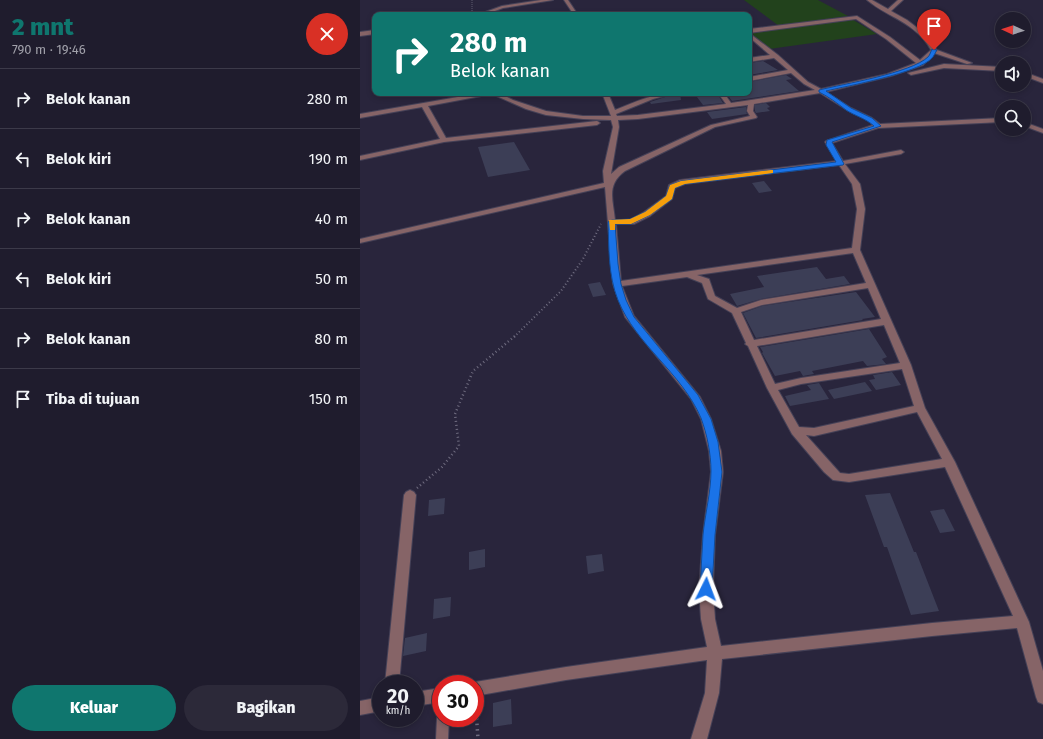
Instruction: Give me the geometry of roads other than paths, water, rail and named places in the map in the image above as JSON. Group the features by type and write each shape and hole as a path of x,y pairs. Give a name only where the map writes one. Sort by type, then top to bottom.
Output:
{"street":[{"path":"488,12 502,7 551,0"},
{"path":"566,0 574,12"},
{"path":"869,0 888,11 924,36 934,51 969,63 995,67"},
{"path":"888,11 901,0"},
{"path":"752,31 857,17 888,38 921,64"},
{"path":"360,34 372,32"},
{"path":"752,39 755,44 776,56 806,83 832,97 849,109 870,119 878,126"},
{"path":"876,78 921,64 930,58 934,51"},
{"path":"752,60 776,56"},
{"path":"360,158 444,140 614,117 730,106 799,96 876,78 942,66 995,68"},
{"path":"752,78 792,71"},
{"path":"1031,77 1043,81"},
{"path":"360,116 474,96"},
{"path":"499,96 514,104 540,112 573,116 614,117 650,98 659,96"},
{"path":"606,96 616,126 607,172 614,264 617,284 622,300 630,317 695,397 711,434 715,451 717,472 709,535 706,589 708,618 715,653 712,693 700,739"},
{"path":"723,96 730,106"},
{"path":"360,241 609,184 614,175 622,169 694,134 713,126 754,117 750,111 751,103"},
{"path":"424,105 444,140"},
{"path":"995,120 878,126 829,141 829,145 840,164 856,184 861,209 856,250 906,364 920,408 948,462 1022,622 1043,696"},
{"path":"1031,126 1043,130"},
{"path":"612,222 631,222 647,214 669,197 672,187 683,182 840,164 901,152"},
{"path":"617,284 856,250"},
{"path":"686,275 706,281 711,297 724,306 736,311 761,303 871,285"},
{"path":"736,311 750,344 772,388 796,430 828,469 837,477 849,478 948,462"},
{"path":"750,344 888,321"},
{"path":"772,388 801,381 906,364"},
{"path":"796,430 814,432 920,408"},
{"path":"393,675 410,495"},
{"path":"484,687 588,669 715,653 970,624 1022,622"},
{"path":"360,708 372,706"}],"lane":[{"path":"442,739 443,727"}]}
